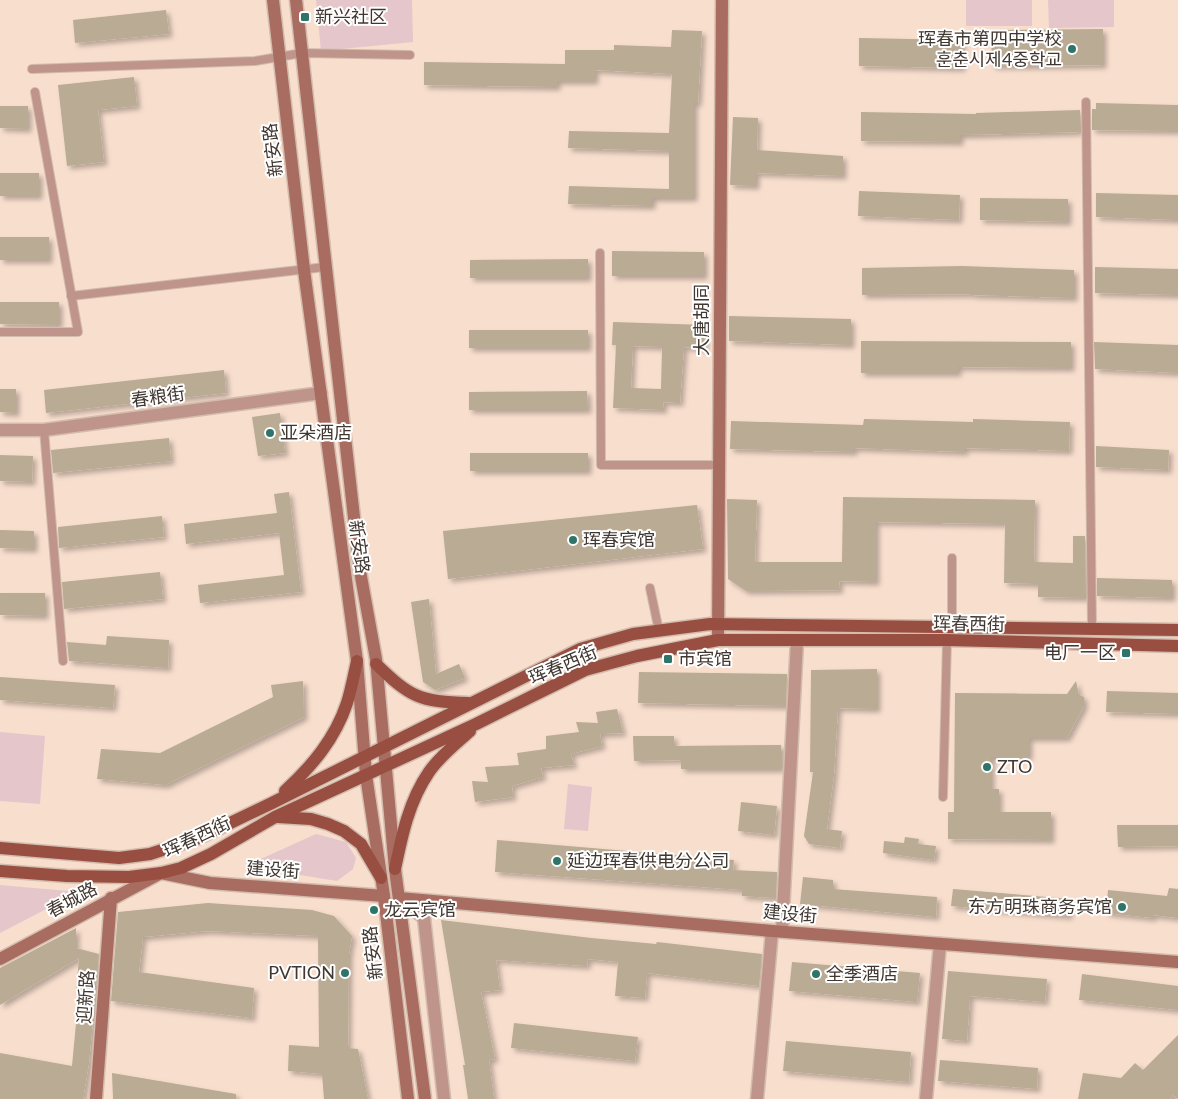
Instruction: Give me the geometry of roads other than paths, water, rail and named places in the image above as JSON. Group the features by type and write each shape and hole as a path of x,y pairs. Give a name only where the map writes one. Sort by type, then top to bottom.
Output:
{"main road":[{"name":"新安路","path":"273,0 304,270 357,661 366,775 384,896 408,1099"},
{"name":"新安路","path":"296,0 360,571 376,664 382,747 395,869 425,1099"},
{"name":"大唐胡同","path":"718,640 722,0"},
{"path":"345,575 360,571"},
{"name":"珲春西街","path":"0,848 119,858 150,854 199,838 580,649 634,634 718,625 1178,630"},
{"name":"珲春西街","path":"0,870 67,876 129,877 161,873 181,868 211,854 275,817 476,724 585,670 637,656 718,640 947,640 1178,646"},
{"path":"272,803 303,775 323,751 338,724 347,702 357,661"},
{"path":"376,664 412,695 438,702 470,703"},
{"path":"395,869 405,820 412,802 430,771 476,724"},
{"path":"275,817 311,819 328,824 344,832 361,844 381,878"},
{"name":"建设街","path":"161,873 210,883 384,896"},
{"name":"春城路","path":"0,959 161,873"},
{"name":"迎新路","path":"96,1099 112,898"},
{"name":"建设街","path":"399,898 777,931 1178,962"}],"street":[{"name":"春粮街","path":"0,430 44,430 320,393"},
{"path":"757,1099 777,931 796,641"},
{"path":"399,898 424,918 444,1099"},
{"path":"926,1099 940,944"}],"lane":[{"path":"32,69 254,61 302,53 410,55"},
{"path":"0,332 78,332 35,92"},
{"path":"1086,102 1092,629"},
{"path":"600,253 601,465 719,465"},
{"path":"71,296 325,267"},
{"path":"44,430 63,661"},
{"path":"952,558 952,628"},
{"path":"650,588 659,631"},
{"path":"943,797 947,640"}],"place":[{"name":"新兴社区","path":"305,17"},
{"name":"珲春市第四中学校 훈춘시제4중학교","path":"1072,49"},
{"name":"亚朵酒店","path":"270,433"},
{"name":"珲春宾馆","path":"573,540"},
{"name":"电厂一区","path":"1126,653"},
{"name":"市宾馆","path":"668,659"},
{"name":"ZTO","path":"987,767"},
{"name":"延边珲春供电分公司","path":"557,861"},
{"name":"东方明珠商务宾馆","path":"1122,907"},
{"name":"龙云宾馆","path":"374,910"},
{"name":"PVTION","path":"345,973"},
{"name":"全季酒店","path":"816,974"}]}
